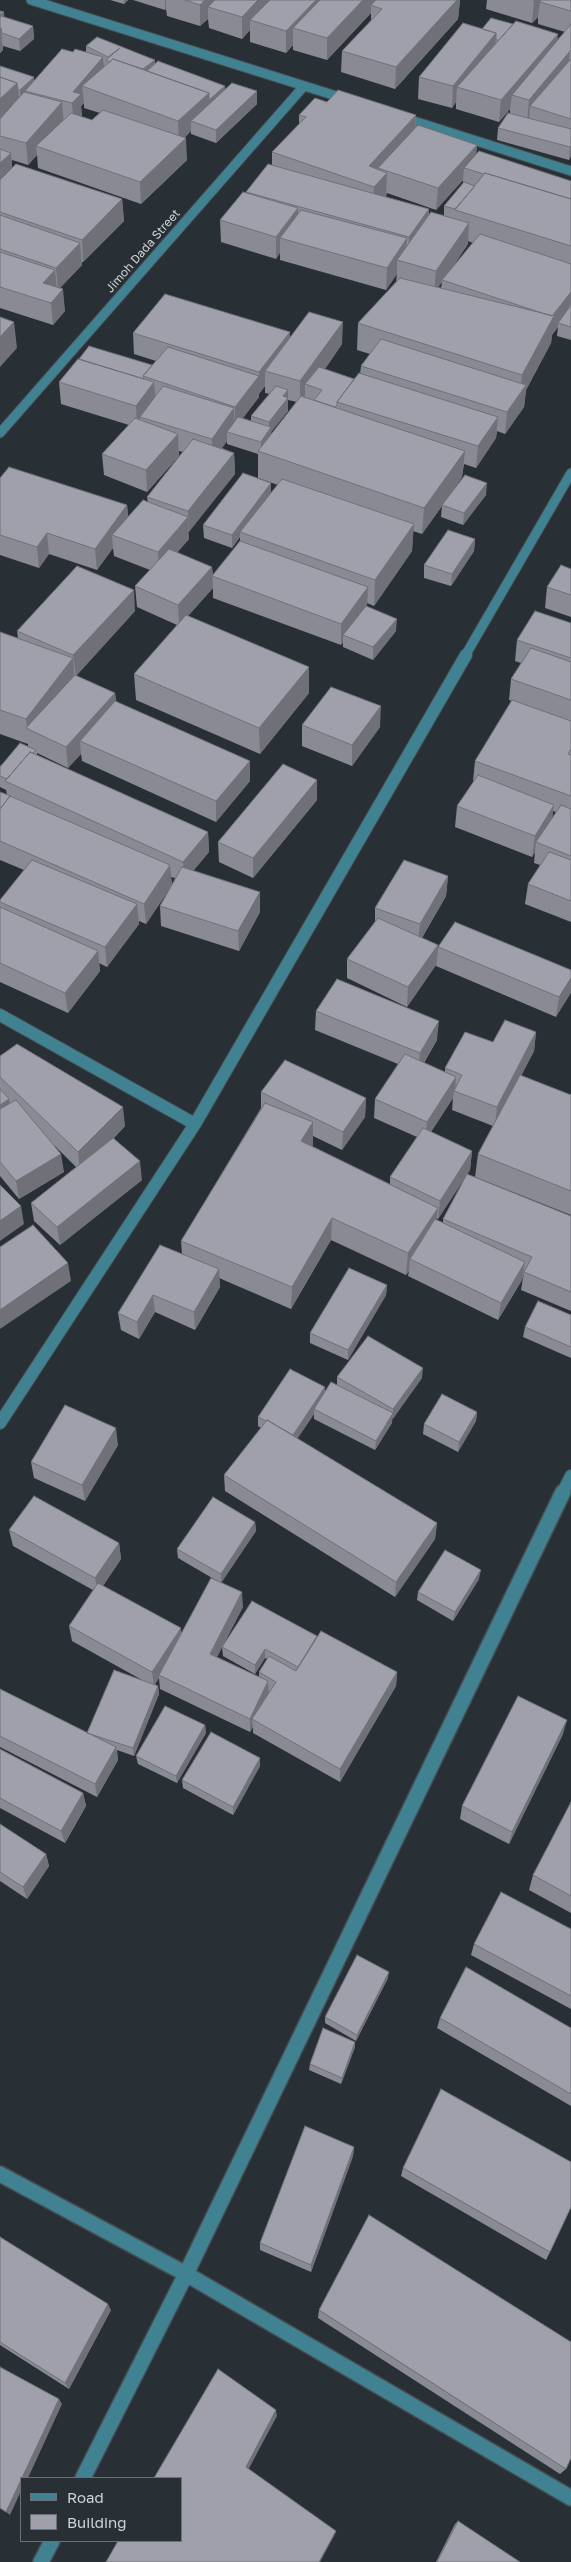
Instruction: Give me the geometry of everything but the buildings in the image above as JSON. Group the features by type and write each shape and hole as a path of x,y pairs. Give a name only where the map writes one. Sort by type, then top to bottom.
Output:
{"street":[{"path":"32,0 362,104"},
{"name":"Jimoh Dada Street","path":"0,433 304,86"},
{"path":"390,113 571,171"},
{"path":"0,1423 195,1124 571,474"},
{"path":"0,1015 195,1124"},
{"path":"84,2477 186,2274 571,1476"},
{"path":"0,2174 186,2274 571,2498"},
{"path":"41,2562 51,2542"}]}
